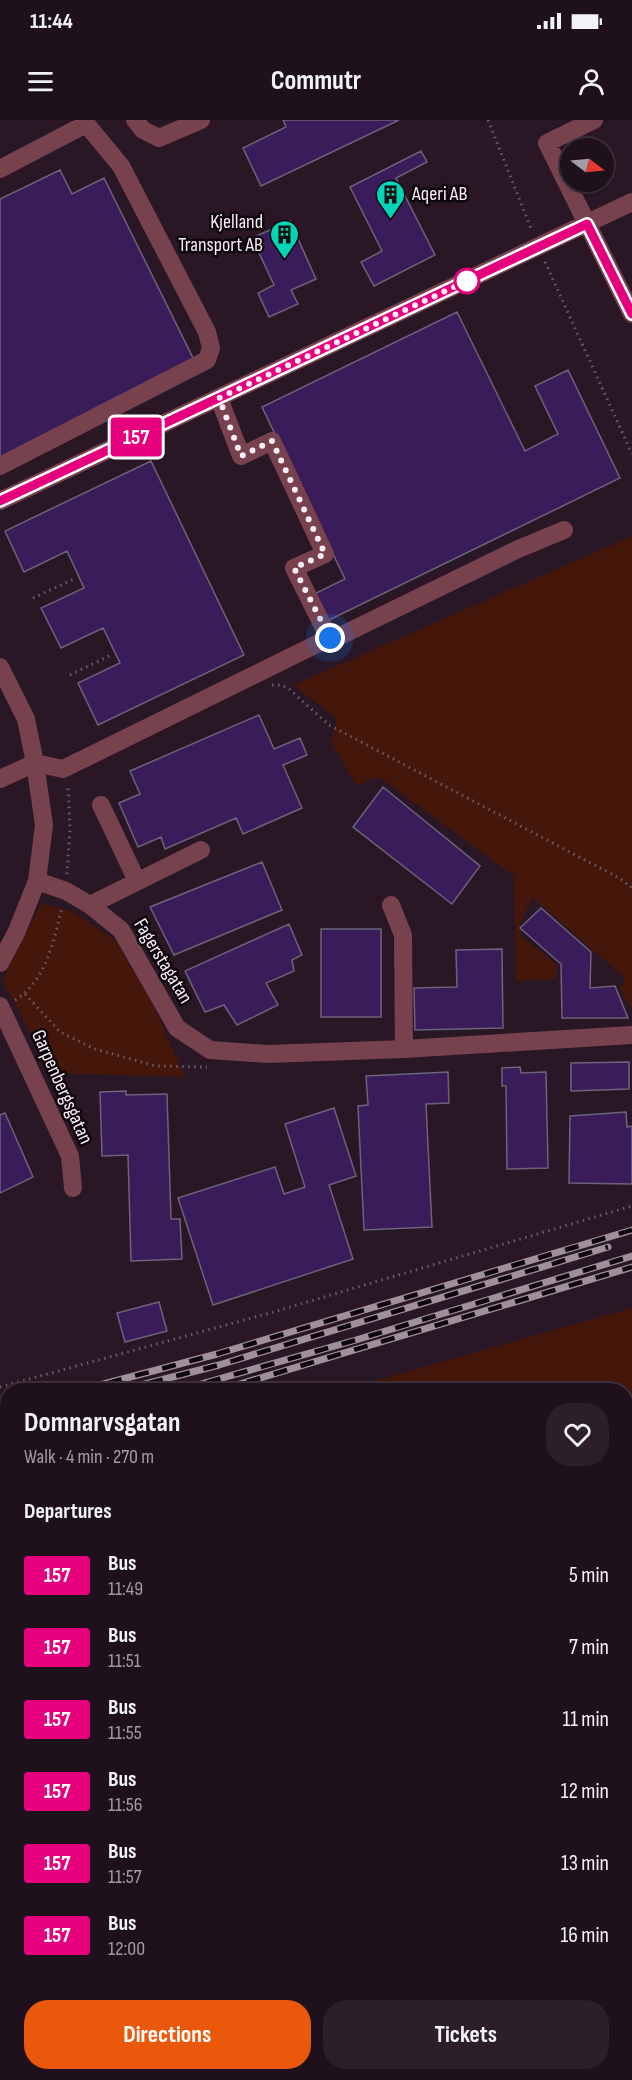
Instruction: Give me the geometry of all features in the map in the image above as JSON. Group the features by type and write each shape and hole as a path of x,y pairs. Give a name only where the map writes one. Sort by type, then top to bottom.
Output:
{"street":[{"path":"135,120 143,130 159,138 201,120"},
{"path":"594,120 548,143 632,314"},
{"path":"0,169 84,122 122,166 207,332 211,348 207,360 0,466"},
{"path":"0,501 632,202"},
{"path":"219,398 241,456 272,441 325,554 294,568 330,638"},
{"path":"1,775 35,763 65,777 330,638 336,638 516,550 564,530"},
{"path":"0,667 26,719 44,825 37,881 16,933 0,963"},
{"path":"101,805 137,882"},
{"path":"90,904 201,850"},
{"name":"Fagerstagatan","path":"37,881 66,891 90,904 121,930 177,1028 210,1050 267,1053 404,1049 632,1035"},
{"path":"391,905 403,935 404,1049"},
{"name":"Garpenbergsgatan","path":"0,1006 70,1156 73,1188"}],"path":[{"path":"488,120 538,247 632,454"},
{"path":"33,598 74,579"},
{"path":"70,675 111,655"},
{"path":"266,686 288,688 329,725 621,879 632,888"},
{"path":"14,1383 281,1309 632,1206"}],"shaded area":[{"path":"632,536 632,1009 620,989 625,978 532,897 520,925 521,936 557,965 557,979 516,981 514,876 379,777 356,785 331,741 337,719 294,685"},
{"path":"41,904 72,911 115,940 152,1003 185,1077 53,1073 2,980"},
{"path":"632,1308 632,1383 368,1383"}],"building":[{"path":"283,120 399,120 261,186 243,148 286,127"},
{"name":"Aqeri AB","path":"421,151 427,162 396,178 435,255 374,286 361,262 382,251 350,187"},
{"path":"60,170 72,194 104,178 195,362 0,460 0,199"},
{"name":"Kjelland Transport AB","path":"290,221 316,279 291,290 298,304 269,317 258,293 274,285 252,238"},
{"path":"457,312 525,451 558,434 535,386 568,370 620,478 323,623 310,596 345,579 262,407"},
{"path":"151,461 244,655 98,725 78,683 120,663 103,628 61,648 41,608 84,588 67,551 24,572 5,531"},
{"path":"259,715 274,749 300,738 307,755 283,765 302,808 243,834 236,818 165,849 161,837 138,847 119,803 140,794 130,771"},
{"path":"383,787 480,866 452,904 353,827"},
{"path":"262,862 282,910 174,955 150,907"},
{"path":"541,908 591,952 590,988 615,986 628,1018 562,1018 561,964 520,928"},
{"path":"289,924 302,955 292,960 294,971 266,983 278,1005 237,1025 224,1005 205,1012 185,971"},
{"path":"321,929 381,929 381,1017 321,1017"},
{"path":"502,949 503,1028 415,1030 414,988 457,987 456,950"},
{"path":"629,1062 629,1089 571,1091 571,1063"},
{"path":"520,1067 521,1073 546,1072 548,1168 507,1169 506,1086 502,1086 502,1068"},
{"path":"448,1072 449,1103 426,1104 432,1227 364,1230 358,1106 368,1105 366,1076"},
{"path":"126,1091 126,1095 167,1094 171,1219 180,1219 182,1259 131,1261 128,1155 102,1156 100,1092"},
{"path":"334,1108 356,1176 329,1185 353,1259 213,1305 178,1198 275,1167 284,1194 305,1187 285,1124"},
{"path":"626,1112 627,1127 632,1126 632,1184 569,1183 570,1116"},
{"path":"5,1113 33,1177 0,1193 0,1115"},
{"path":"159,1302 167,1331 125,1342 117,1313"}],"railway":[{"path":"107,1383 217,1354 632,1230"},
{"path":"149,1383 219,1365 608,1247"},
{"path":"205,1383 356,1340 632,1256"},
{"path":"243,1383 632,1267"}],"bus line":[{"name":"157","path":"0,501 587,224 632,314"}],"place":[{"name":"Aqeri AB","path":"391,220"},
{"name":"Kjelland Transport AB","path":"284,260"}],"route":[{"path":"330,638 294,568 325,554 272,441 241,456 219,398 475,277 467,281"}]}
